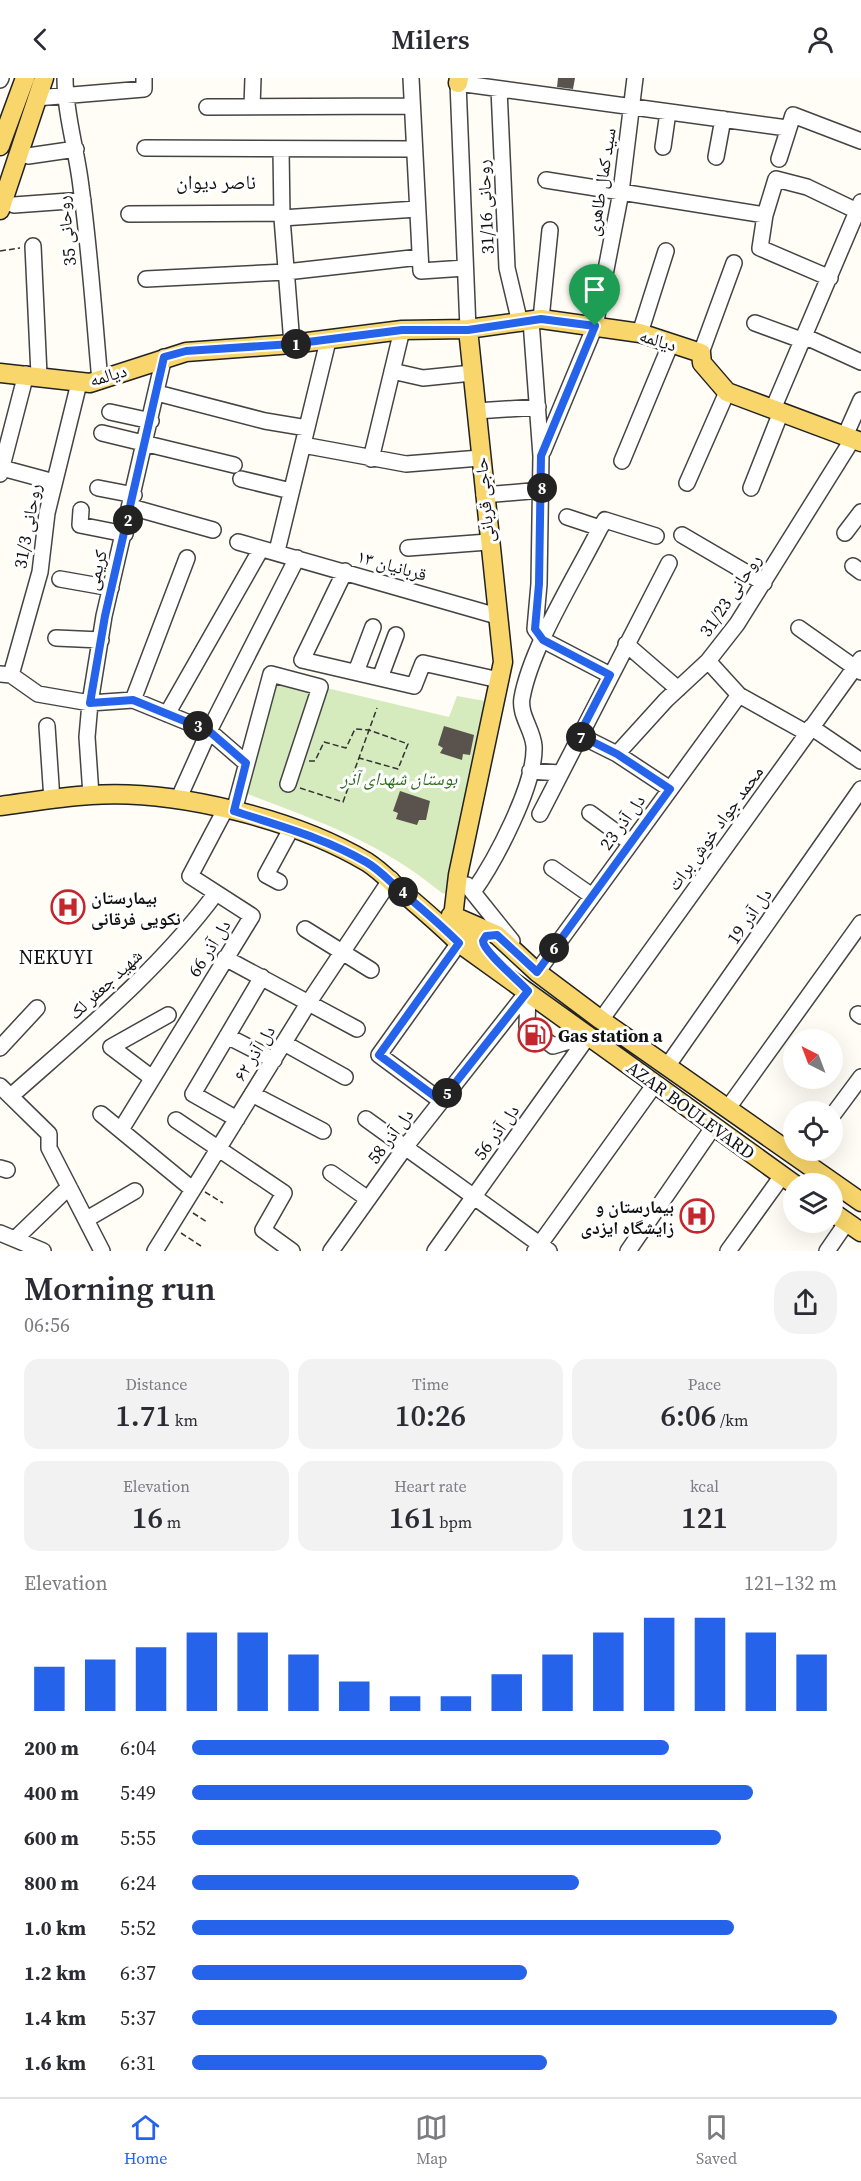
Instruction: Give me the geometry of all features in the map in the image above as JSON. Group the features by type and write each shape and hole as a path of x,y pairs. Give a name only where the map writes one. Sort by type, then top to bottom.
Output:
{"main road":[{"path":"0,146 7,105 25,78"},
{"path":"7,207 36,98 44,78"},
{"name":"دیالمه","path":"0,372 33,374 53,380 79,383 100,381 186,351 292,344 402,330 468,330 531,321 595,326 640,333 701,353 705,369 727,392 853,439"},
{"name":"حاجی قربانی","path":"453,917 458,875 503,662 488,542 468,330"},
{"path":"0,806 91,795 123,795 178,800 230,810 291,829 336,846 391,879"},
{"name":"AZAR BOULEVARD","path":"391,879 404,882 453,917 473,922 497,935 532,966 601,1020 728,1108 783,1142"},
{"name":"AZAR BOULEVARD","path":"391,879 459,943 783,1176"},
{"path":"453,917 467,936 505,966 528,991"},
{"path":"486,951 483,941 486,936 497,935"},
{"name":"AZAR BOULEVARD","path":"811,1161 861,1202"}],"street":[{"name":"روحانی 35","path":"65,78 65,96 76,149 83,200 100,381"},
{"path":"36,98 144,89 144,78"},
{"path":"252,107 253,78"},
{"path":"411,78 421,264"},
{"name":"سید کمال طاهری","path":"541,456 595,326 621,192 635,78"},
{"path":"458,81 499,89 787,128"},
{"name":"حاجی قربانی","path":"458,81 468,330"},
{"name":"روحانی 31/16","path":"499,89 507,268 531,321"},
{"path":"207,107 412,106"},
{"path":"663,147 668,112"},
{"path":"779,159 793,115 861,141"},
{"path":"716,157 723,119"},
{"path":"145,148 414,148"},
{"path":"28,156 76,149"},
{"path":"281,149 282,216 292,344"},
{"path":"751,488 777,410 859,206 807,187 776,179 765,215 760,248 830,278"},
{"path":"546,180 765,215"},
{"path":"7,207 83,200"},
{"path":"129,214 282,216 417,209"},
{"path":"550,230 531,321 542,490 535,629 543,640 610,675"},
{"path":"33,246 33,374 7,423 1,471 54,482"},
{"path":"640,333 666,251"},
{"path":"701,353 734,262"},
{"path":"146,279 421,264 465,268"},
{"path":"755,323 805,339 861,362"},
{"path":"371,459 402,330"},
{"path":"167,714 269,550 291,491 328,340"},
{"path":"622,461 671,344"},
{"name":"کریمی","path":"91,795 87,737 100,640 164,357"},
{"path":"392,371 423,378 472,373"},
{"name":"روحانی 31/3","path":"6,674 40,572 47,513 79,383"},
{"path":"687,483 727,392"},
{"path":"157,393 265,421 307,428"},
{"name":"روحانی 31/23","path":"617,754 678,689 708,661 737,624 853,439 861,400"},
{"path":"476,411 538,407"},
{"path":"110,412 150,421"},
{"path":"102,433 145,443 291,491"},
{"path":"303,445 406,464 480,458"},
{"path":"98,488 213,530"},
{"path":"484,495 542,490"},
{"path":"81,510 80,525 125,534"},
{"path":"845,533 861,512"},
{"path":"567,517 656,536"},
{"path":"473,892 488,872 503,842 530,771 534,746 522,700 531,668 603,524"},
{"path":"682,535 764,583"},
{"name":"۱۳ قربانیان","path":"238,542 497,616"},
{"path":"408,548 488,542"},
{"path":"133,700 187,558"},
{"path":"178,800 209,731 297,558"},
{"path":"540,814 669,563"},
{"path":"345,571 302,659 414,686 423,663 499,680"},
{"path":"60,579 111,588"},
{"path":"356,672 373,627"},
{"path":"799,628 859,666"},
{"path":"380,678 396,635"},
{"path":"56,638 100,640"},
{"path":"626,644 678,689"},
{"path":"708,661 739,695 809,730 861,761"},
{"path":"503,662 531,668"},
{"name":"محمد جواد خوش برات","path":"601,1020 809,730 859,666"},
{"path":"6,674 38,694 90,703 133,700 209,731 246,763"},
{"path":"230,810 271,675 320,687 288,784"},
{"name":"دل آذر 23","path":"532,966 592,896 739,695"},
{"path":"47,726 52,800"},
{"path":"579,735 617,754 670,789"},
{"path":"530,771 560,773"},
{"name":"دل آذر 19","path":"668,1065 861,789"},
{"name":"دل آذر 66","path":"122,1128 252,916 190,876 230,810"},
{"path":"590,813 631,843"},
{"path":"279,882 266,875 291,829"},
{"path":"552,868 592,896"},
{"path":"458,875 532,966"},
{"name":"دل آذر ۶۲","path":"155,1251 341,951 391,879"},
{"name":"شهید جعفر لک","path":"6,1091 115,1003 179,940 216,893"},
{"path":"728,1108 861,923"},
{"path":"305,930 371,970"},
{"path":"441,1101 379,1055 459,943"},
{"path":"225,958 357,1029"},
{"path":"237,1119 193,1094 262,977"},
{"path":"528,991 527,1026 553,1046 589,1035"},
{"name":"دل آذر 58","path":"331,1251 406,1146 528,991"},
{"path":"0,1048 37,1008"},
{"path":"152,1078 111,1047 168,1016"},
{"name":"دل آذر 56","path":"435,1251 589,1035"},
{"path":"227,1036 274,1060"},
{"path":"284,1043 345,1077"},
{"path":"843,1106 855,1096 861,1077"},
{"path":"366,1119 474,1196 541,1249 655,1084"},
{"path":"6,1091 49,1134 49,1148 102,1251"},
{"path":"252,1094 322,1131"},
{"path":"101,1114 122,1128 193,1188"},
{"path":"176,1120 284,1193 263,1230 292,1251"},
{"path":"628,1251 714,1126"},
{"path":"331,1173 368,1199"},
{"path":"728,1251 783,1186"},
{"path":"16,1238 69,1187"},
{"path":"87,1219 135,1191"},
{"path":"827,1251 847,1222"},
{"path":"0,1233 43,1251"}],"path":[{"path":"0,251 33,246"},
{"path":"288,784 343,802 377,708"},
{"path":"296,759 315,762 324,742 346,748 355,729 369,730 408,744 398,769 359,758"},
{"path":"193,1188 223,1203"},
{"path":"182,1206 207,1222"},
{"path":"170,1227 201,1245"}],"green space":[{"name":"بوستان شهدای آذر","path":"276,676 449,717 457,696 485,701 451,891 448,894 442,893 394,859 344,832 237,790"}],"building":[{"path":"558,78 575,78 573,89 557,87"},
{"path":"444,726 474,735 470,755 463,754 462,760 440,753 443,748 438,745"},
{"path":"400,791 430,801 426,820 419,820 417,825 396,819 398,813 393,811"},
{"path":"523,1035 537,1046 533,1052 518,1041"}],"place":[{"name":"بیمارستان نکویی فرقانی","path":"68,907"},
{"name":"Gas station a","path":"535,1035"},
{"name":"بیمارستان و زایشگاه ایزدی","path":"697,1216"}],"district":[{"name":"ناصر دیوان","path":"216,182"},
{"name":"NEKUYI","path":"56,957"}],"route":[{"path":"541,319 595,326 541,456 542,508 535,629 543,640 610,675 579,735 617,754 670,789 537,972 527,960 497,935 486,936 483,946 486,951 505,966 528,991 441,1101 379,1055 459,943 391,879 367,862 302,832 234,811 246,763 209,731 133,700 90,703 105,616 164,357 186,351 292,344 402,330 468,330 541,319"}]}
